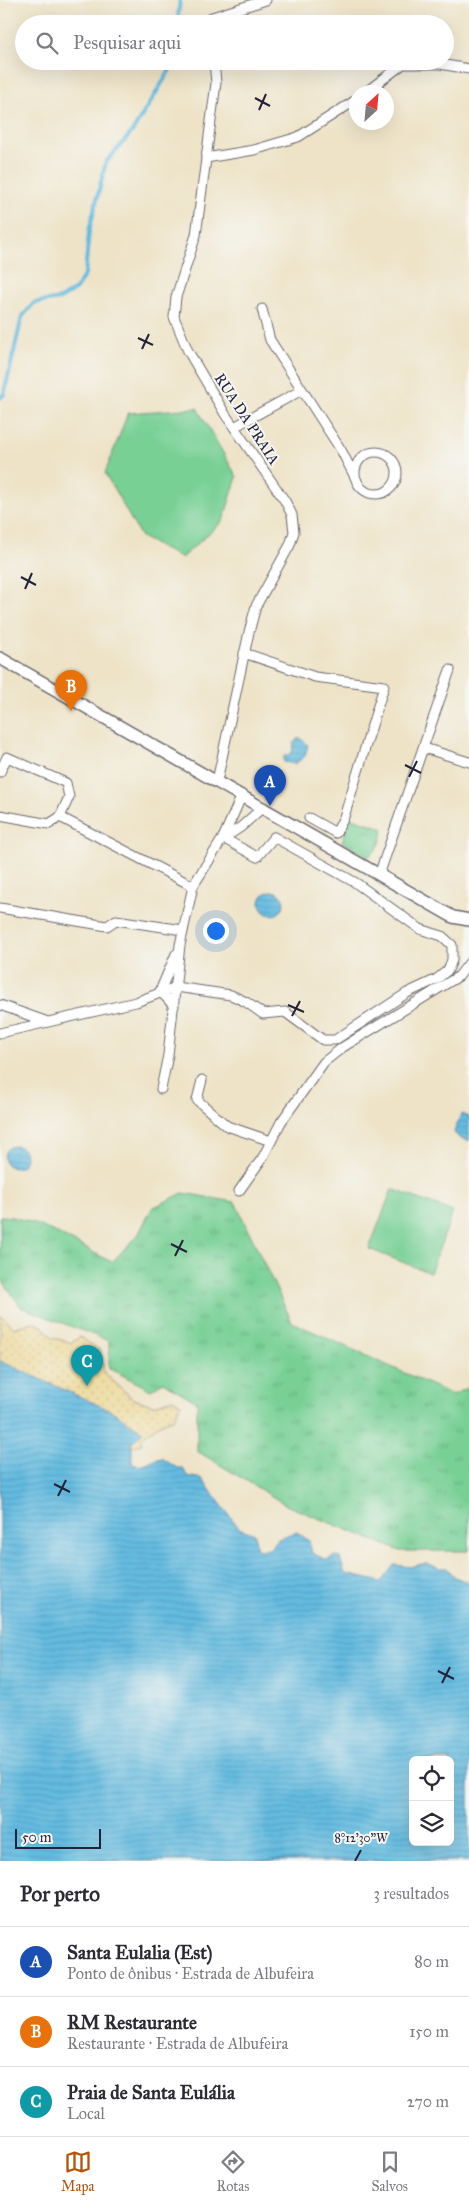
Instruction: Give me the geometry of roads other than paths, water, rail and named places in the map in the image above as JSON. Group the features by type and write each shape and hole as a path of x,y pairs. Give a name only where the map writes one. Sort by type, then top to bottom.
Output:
{"street":[{"path":"218,15 266,0"},
{"path":"454,66 469,69"},
{"name":"RUA DA PRAIA","path":"215,70 216,83 196,235 176,297 174,317 188,351 234,427 285,501 292,516 294,532 290,545 256,606 217,781"},
{"path":"375,85 395,70"},
{"path":"206,158 254,150 298,137 349,104"},
{"path":"262,309 270,340 341,450 358,483 367,492 381,493 391,488 398,475 394,461 385,454 378,452 352,457 341,450"},
{"path":"234,427 302,390"},
{"path":"358,483 356,469 363,456"},
{"path":"244,653 315,676 384,686 344,816 336,832 309,818"},
{"path":"0,658 453,917 469,920"},
{"path":"379,875 450,670"},
{"path":"424,748 469,762"},
{"path":"0,772 7,757 66,783 69,797 60,817 49,824 0,814"},
{"path":"161,1089 168,1055 180,945 193,886 224,838 242,795"},
{"path":"224,838 241,827 263,807"},
{"path":"60,817 193,886"},
{"path":"0,1033 45,1021 136,1002 160,991 176,987 232,995 263,1014 285,1012 323,1040 335,1040 407,993 437,979 448,970 452,960 452,945 442,936 420,929 356,883 274,838 257,857 224,838"},
{"path":"0,908 108,926 116,920 183,930"},
{"path":"160,991 180,945"},
{"path":"239,1191 263,1158 281,1122 324,1062 343,1047 459,976 469,964"},
{"path":"160,991 174,1006"},
{"path":"0,1005 45,1021"},
{"path":"202,1080 197,1100 227,1126 271,1141"}],"water":[{"path":"299,737 308,745 305,756 295,764 284,762 284,756 292,753 294,743"},
{"path":"272,891 281,894 284,903 281,912 272,915 263,912 260,903 263,894"},
{"path":"461,1114 469,1117 469,1141 459,1138 454,1132"},
{"path":"15,1146 23,1149 26,1157 23,1165 15,1168 7,1165 4,1157 7,1149"},
{"path":"0,1361 112,1411 143,1432 132,1443 132,1463 143,1465 162,1458 177,1468 183,1468 187,1476 202,1479 239,1528 255,1534 256,1547 259,1550 270,1549 276,1540 297,1532 309,1541 312,1553 327,1560 335,1556 340,1558 344,1571 347,1574 381,1582 394,1565 411,1567 425,1563 439,1568 447,1568 455,1577 469,1583 469,1861 0,1861"}],"waterway":[{"path":"178,15 180,0"},
{"path":"0,398 4,394 22,317 34,303 60,299 76,289 85,274 89,231 106,162 132,132 170,70"}],"place":[{"name":"RM Restaurante","path":"71,711"},
{"name":"Santa Eulalia (Est)","path":"270,806"},
{"name":"Praia de Santa Eulália","path":"87,1386"}]}
